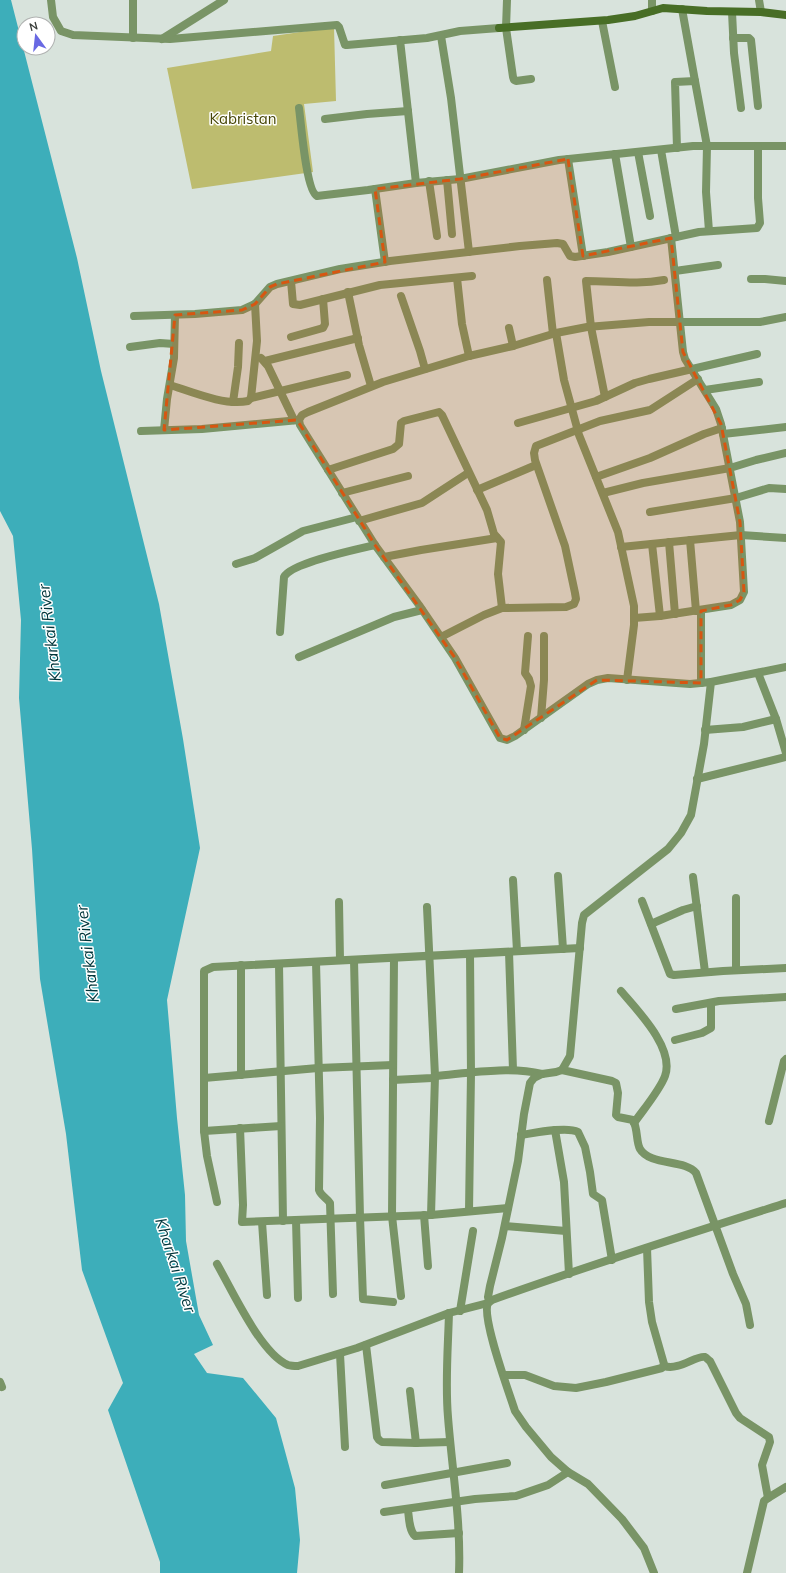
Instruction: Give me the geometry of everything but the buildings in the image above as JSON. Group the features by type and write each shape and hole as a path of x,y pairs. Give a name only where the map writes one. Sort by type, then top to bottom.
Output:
{"street":[{"path":"50,0 53,17 61,31 73,35 162,39 336,25 339,27 345,45 441,36 460,31 602,21 635,16 663,8 707,11 761,12 786,15"},
{"path":"133,0 133,38"},
{"path":"162,39 224,0"},
{"path":"506,0 503,28 514,80 532,79"},
{"path":"652,0 652,11"},
{"path":"759,0 761,12"},
{"path":"682,9 707,146 706,192 709,232"},
{"path":"732,12 733,38 741,108"},
{"path":"602,21 615,87"},
{"path":"441,36 451,98 469,252"},
{"path":"733,38 746,37 751,40 758,106"},
{"path":"400,40 416,183"},
{"path":"677,148 675,82 695,81"},
{"path":"299,108 308,178 314,195 321,196 429,181 460,179 568,159 707,146 786,146"},
{"path":"325,119 408,110"},
{"path":"134,316 175,315 242,310 255,304 270,287 334,270 385,262 557,243 565,246 570,256 583,256 674,237 709,232 752,229 759,226 760,218 758,198 758,147"},
{"path":"634,618 698,611 731,605 740,600 743,596 741,535 736,498 723,431 716,409 683,352 679,322 674,237 661,150"},
{"path":"638,152 650,216"},
{"path":"615,154 631,247"},
{"path":"568,159 583,256"},
{"path":"447,180 452,234"},
{"path":"429,181 437,236"},
{"path":"375,189 385,262"},
{"path":"675,270 718,266"},
{"path":"291,281 292,301 295,305 300,305 348,292 390,283 472,276"},
{"path":"457,278 462,324 469,356"},
{"path":"751,279 786,281"},
{"path":"547,280 554,333 577,430 618,532 634,606 627,680"},
{"path":"605,397 591,327 586,281 609,281 640,284 664,280"},
{"path":"348,292 358,338 371,386"},
{"path":"401,296 425,369"},
{"path":"291,337 323,328 325,324 323,299"},
{"path":"251,398 256,355 255,304"},
{"path":"164,430 174,358 175,315"},
{"path":"141,431 202,429 297,420 308,412 371,386 469,356 513,346 554,333 591,327 649,322 760,322 786,317"},
{"path":"509,328 513,346"},
{"path":"265,361 358,338"},
{"path":"130,347 160,343 174,344"},
{"path":"233,402 238,367 239,343"},
{"path":"518,423 605,397 635,383 692,368 757,354"},
{"path":"256,355 265,361 297,420 375,545 455,658 500,738 507,740 524,730 588,684 597,680 608,678 690,684 711,682 786,667"},
{"path":"170,385 204,396 233,402 248,401 251,398 280,390 347,375"},
{"path":"441,637 484,615 502,608 566,607 574,604 576,599 565,546 536,465 534,453 536,446 608,418 650,410 698,379"},
{"path":"705,390 759,382"},
{"path":"328,470 393,450 399,444 401,423 404,421 438,412 442,415 487,510 497,538 501,542 498,574 502,608"},
{"path":"596,477 650,458 704,434 723,431 786,427"},
{"path":"603,493 730,468 786,453"},
{"path":"477,490 536,465"},
{"path":"236,564 255,558 303,531 422,503 468,472"},
{"path":"342,493 408,476"},
{"path":"650,512 736,498 769,488 786,489"},
{"path":"621,547 741,535 786,538"},
{"path":"384,557 497,538"},
{"path":"690,540 698,611 701,683"},
{"path":"669,542 675,614"},
{"path":"652,544 660,616"},
{"path":"280,632 284,576 288,571 308,563 375,545"},
{"path":"299,657 394,617 422,610"},
{"path":"524,730 531,686 525,673 528,636"},
{"path":"541,718 544,680 544,636"},
{"path":"758,672 776,719 786,753"},
{"path":"562,1070 570,1056 584,915 668,849 682,833 691,815 705,730 711,682"},
{"path":"705,730 743,727 776,719"},
{"path":"697,779 786,757"},
{"path":"558,876 563,949"},
{"path":"693,878 705,972"},
{"path":"513,880 513,1070"},
{"path":"736,898 736,970"},
{"path":"642,901 670,974 674,975 786,968"},
{"path":"339,902 340,960"},
{"path":"651,924 683,910 697,906"},
{"path":"427,907 435,1076 427,1215 428,1266"},
{"path":"217,1202 207,1156 204,1130 204,971 213,967 580,948"},
{"path":"469,1211 471,1073 470,954"},
{"path":"394,958 392,1216 401,1296"},
{"path":"354,960 363,1299 393,1302"},
{"path":"316,962 319,1190 330,1203 333,1294"},
{"path":"279,964 283,1220"},
{"path":"241,966 242,1075"},
{"path":"621,991 656,1034 667,1062 665,1077 634,1123"},
{"path":"676,1009 711,1003 786,997"},
{"path":"675,1040 702,1033 711,1028 711,1003"},
{"path":"769,1121 782,1088 784,1061 786,1059"},
{"path":"204,1078 318,1068 393,1065"},
{"path":"393,1080 432,1078 435,1076 513,1070 542,1074"},
{"path":"654,1573 644,1548 622,1518 588,1484 568,1472 551,1456 519,1418 515,1411 489,1330 486,1314 489,1302 488,1294 505,1226 518,1161 530,1083 534,1078 542,1074 562,1070 616,1083 618,1092 616,1115 618,1117 633,1120 637,1130 638,1146 644,1154 672,1164 690,1168 696,1173 746,1304 750,1325"},
{"path":"204,1130 281,1126"},
{"path":"240,1128 243,1205 242,1222 427,1215 508,1208"},
{"path":"521,1135 555,1130 575,1130 581,1135 590,1172 593,1194 602,1200 612,1260"},
{"path":"555,1130 564,1182 569,1274"},
{"path":"217,1264 256,1333 280,1360 289,1365 298,1366 366,1345 449,1313 489,1302 715,1225 785,1204"},
{"path":"296,1220 298,1298"},
{"path":"262,1222 267,1295"},
{"path":"505,1226 566,1231"},
{"path":"460,1311 473,1231"},
{"path":"647,1248 649,1302 652,1322 664,1366"},
{"path":"449,1313 447,1384 450,1442 459,1534 459,1573"},
{"path":"366,1345 379,1440 382,1442 416,1443 450,1442"},
{"path":"340,1354 345,1447"},
{"path":"504,1375 525,1375 554,1386 576,1388 658,1370 664,1366 673,1367 702,1357 707,1358 710,1361 736,1413 740,1418 769,1437 770,1442 762,1465 768,1498"},
{"path":"410,1391 416,1443"},
{"path":"385,1485 507,1463"},
{"path":"384,1512 516,1496 548,1485 568,1472"},
{"path":"747,1573 753,1554 762,1507 768,1498 786,1487"},
{"path":"408,1510 412,1534 415,1536 459,1534"}],"highlighted area":[{"path":"568,159 583,256 671,238 683,352 721,424 740,522 744,592 740,600 731,605 701,611 701,683 597,680 515,736 507,740 500,738 455,658 375,545 297,420 164,430 175,315 242,310 255,304 270,287 277,284 385,262 375,189 460,179"}],"green space":[{"name":"Kabristan","path":"334,27 336,101 304,104 313,172 192,189 167,68 271,51 273,36"}],"water":[{"name":"Kharkai River","path":"0,0 11,0 16,20 16,56 25,56 77,258 101,371 159,604 183,739 200,848 167,1000 185,1195 186,1241 199,1315 213,1345 194,1354 207,1373 243,1378 276,1418 295,1488 300,1540 297,1573 160,1573 160,1562 108,1410 123,1383 82,1270 66,1134 40,979 32,849 19,698 21,620 13,536 0,511"}]}
